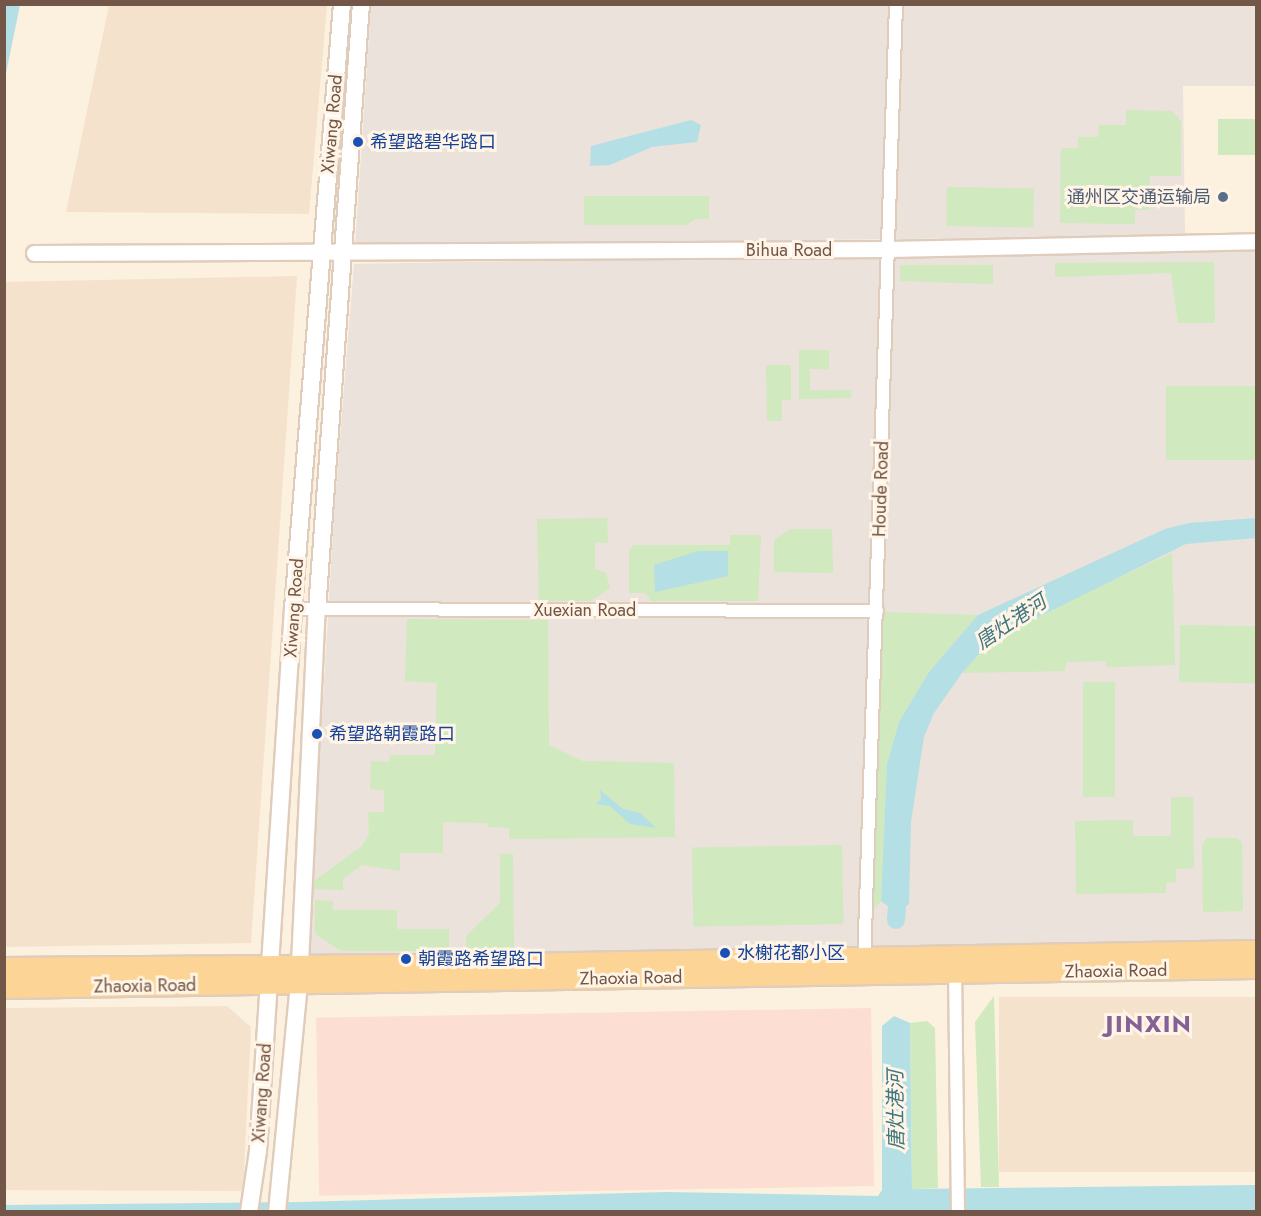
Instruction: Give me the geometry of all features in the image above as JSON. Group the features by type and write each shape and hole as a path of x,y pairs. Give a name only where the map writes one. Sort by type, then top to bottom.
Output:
{"main road":[{"name":"Xiwang Road","path":"250,1207 258,1151 293,609 342,4"},
{"name":"Xiwang Road","path":"278,1205 299,975 317,610 361,4"},
{"name":"Zhaoxia Road","path":"955,966 1257,951"},
{"name":"Zhaoxia Road","path":"4,968 269,975 864,966 1257,968"},
{"name":"Zhaoxia Road","path":"4,987 269,975"}],"street":[{"name":"Houde Road","path":"864,966 896,4"},
{"name":"Bihua Road","path":"34,253 342,254 888,249 1257,241"},
{"name":"Xuexian Road","path":"293,609 877,611"},
{"path":"955,966 958,1212"}],"shaded area":[{"path":"109,5 327,5 309,214 66,212"},
{"path":"371,5 1256,5 1256,86 1183,86 1185,236 355,245"},
{"path":"1168,250 1256,251 1256,945 308,955 334,514 354,264"},
{"path":"297,276 251,943 5,947 5,282"},
{"path":"999,997 1256,997 1256,1172 999,1172"},
{"path":"227,1006 251,1027 243,1191 5,1190 5,1008"},
{"path":"871,1008 874,1186 319,1196 316,1018"}],"green space":[{"path":"1126,110 1172,111 1181,121 1181,176 1150,176 1149,210 1135,210 1135,224 1060,223 1061,148 1078,148 1078,137 1098,137 1099,125 1126,125"},
{"path":"1218,119 1256,119 1256,155 1218,155"},
{"path":"947,187 1034,189 1033,228 946,226"},
{"path":"584,196 709,196 709,219 695,219 687,225 584,225"},
{"path":"1214,262 1215,323 1178,323 1171,273 1055,277 1055,263"},
{"path":"900,265 993,265 993,284 900,281"},
{"path":"799,350 829,350 829,369 810,369 810,390 851,390 851,398 799,399"},
{"path":"766,365 791,365 791,400 782,400 782,421 767,421"},
{"path":"1166,386 1256,386 1256,460 1166,460"},
{"path":"607,518 608,543 595,543 595,569 606,573 610,588 591,601 539,601 537,519"},
{"path":"790,529 832,529 833,573 774,572 774,540"},
{"path":"730,535 761,535 758,601 651,601 645,593 629,593 629,550 634,545 730,545"},
{"path":"1172,553 1175,665 1111,667 1106,666 1106,661 1066,662 1065,671 962,673 992,640 1034,616"},
{"path":"882,612 978,615 929,672 899,722 887,764 881,901 869,914"},
{"path":"407,619 548,620 549,745 582,761 674,763 675,837 509,839 509,828 488,827 487,823 443,822 443,853 400,853 400,871 362,865 343,879 343,890 314,889 314,881 362,846 369,834 368,812 384,812 384,790 370,789 371,761 389,762 390,755 435,755 437,683 405,681"},
{"path":"1180,625 1256,626 1255,683 1179,682"},
{"path":"1083,682 1115,682 1115,797 1083,797"},
{"path":"1171,797 1193,797 1194,868 1176,869 1176,882 1166,883 1166,893 1076,894 1075,821 1133,820 1133,836 1171,836"},
{"path":"1207,838 1237,838 1242,842 1243,911 1203,912 1202,845"},
{"path":"842,845 843,924 693,927 692,848"},
{"path":"500,854 513,854 514,951 466,952 466,936 500,903"},
{"path":"315,900 333,901 333,910 397,910 397,929 449,929 449,951 341,951 315,934"},
{"path":"994,996 999,1187 981,1187 975,1022"},
{"path":"927,1021 935,1028 938,1188 912,1189 910,1023"}],"water":[{"path":"4,5 20,5 5,78"},
{"path":"691,120 701,125 697,142 652,147 610,165 590,166 591,146"},
{"path":"1256,518 1256,538 1186,544 992,640 962,673 934,713 924,737 911,822 909,904 897,913 881,901 887,764 899,722 929,672 978,615 1165,529 1189,523"},
{"path":"698,551 728,551 728,576 655,592 654,565"},
{"path":"600,790 623,809 640,813 656,828 630,824 610,806 596,804 601,799"},
{"path":"894,1016 910,1023 912,1189 1256,1185 1256,1212 5,1212 4,1205 299,1202 667,1192 878,1196 882,1190 882,1026"}],"waterway":[{"name":"唐灶港河","path":"896,920 898,889"}],"place":[{"name":"希望路碧华路口","path":"358,142"},
{"name":"通州区交通运输局","path":"1223,197"},
{"name":"希望路朝霞路口","path":"317,734"},
{"name":"水榭花都小区","path":"725,953"},
{"name":"朝霞路希望路口","path":"406,959"}],"district":[{"name":"JINXIN","path":"1149,1024"}]}
